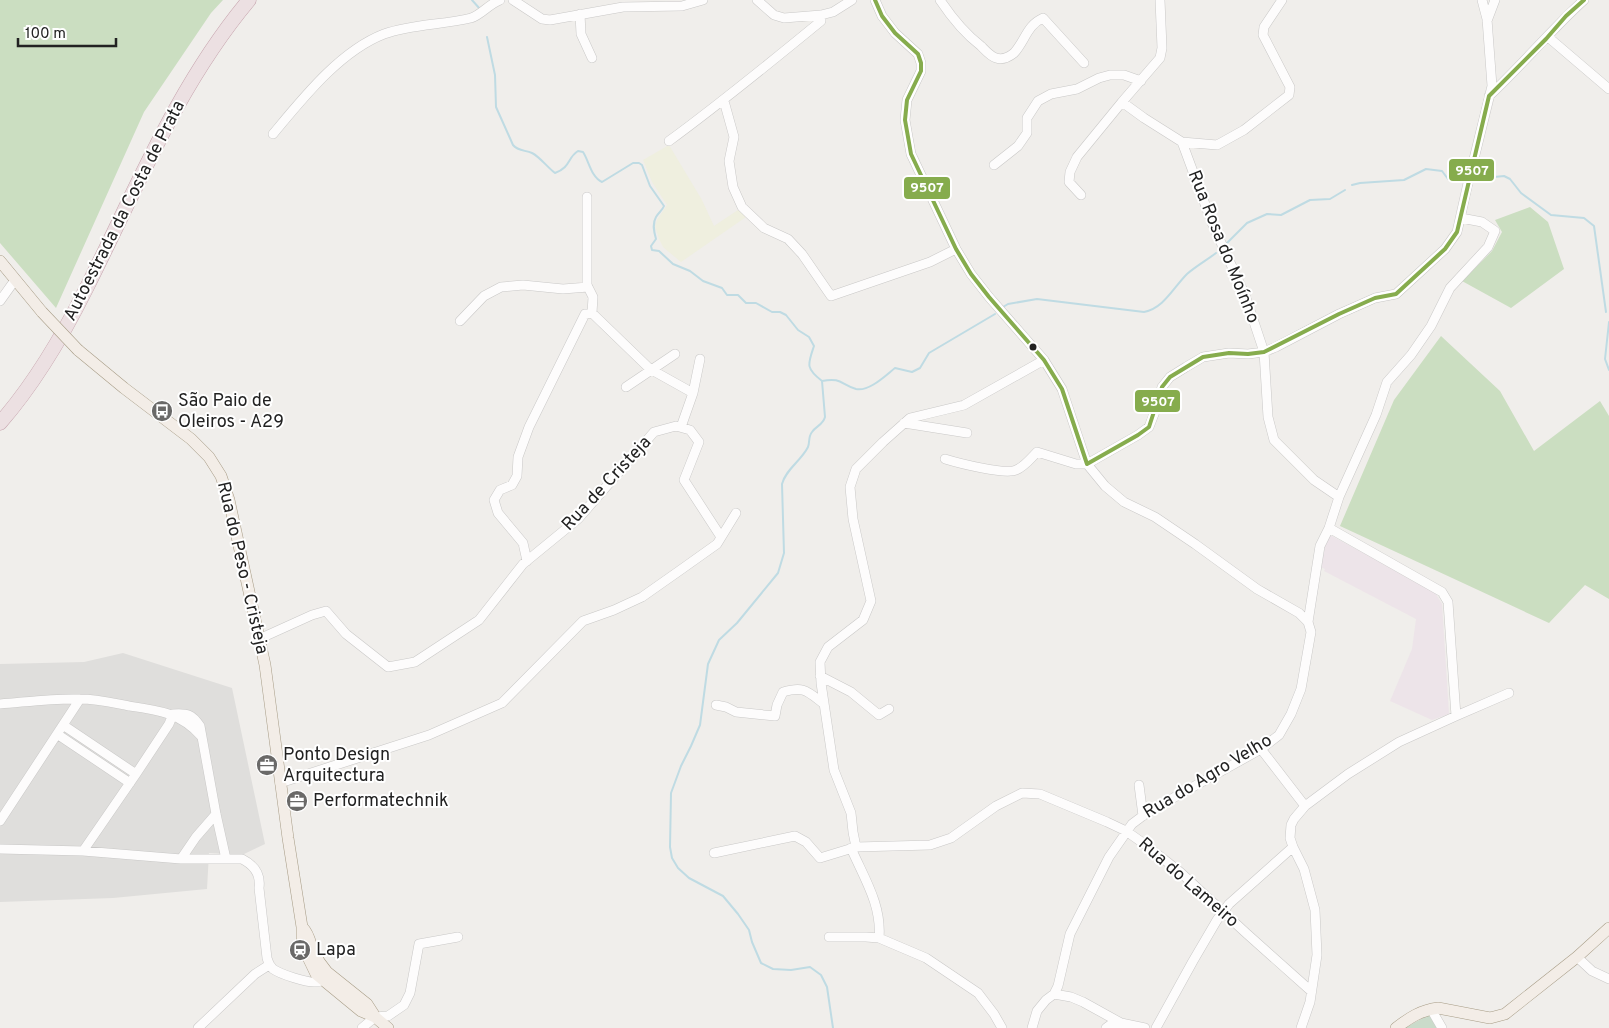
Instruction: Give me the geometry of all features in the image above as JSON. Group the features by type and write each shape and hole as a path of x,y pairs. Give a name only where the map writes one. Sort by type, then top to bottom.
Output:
{"highway":[{"name":"Autoestrada da Costa de Prata","path":"0,409 33,365 62,319 178,86 205,42 238,0"},
{"name":"Autoestrada da Costa de Prata","path":"0,423 30,385 69,324 185,91 213,47 250,0"}],"main road":[{"name":"Rua do Peso - Cristeja","path":"0,261 42,312 81,352 130,393 191,439 209,457 221,476 229,500 265,665 280,783 302,926 308,933 326,977 367,1004 375,1017"},
{"path":"1396,1028 1416,1014 1431,1009 1438,1008 1490,1018 1512,1010 1609,928"},
{"path":"375,1017 381,1028"},
{"path":"375,1017 388,1028"}],"street":[{"path":"274,134 308,92 357,48 384,34 418,25 473,17 494,2 500,0"},
{"path":"513,0 542,19 550,20 623,7 682,6 703,0"},
{"path":"757,0 774,15 784,18 834,12 852,0"},
{"path":"875,0 882,16 895,33 918,54 922,63 921,71 907,100 906,107 905,120 911,154 956,249 971,274 1044,360 1062,389 1087,464 1105,486 1124,502 1155,517 1257,589 1299,613 1308,622"},
{"path":"940,0 950,16 968,36 996,58 1012,55 1019,47 1027,31 1036,21 1043,18 1084,63"},
{"path":"1081,196 1069,182 1070,172 1077,157 1160,58 1162,48 1160,0"},
{"path":"1122,102 1182,142 1217,145 1244,130 1289,96 1290,88 1263,35 1264,27 1282,0"},
{"path":"945,459 979,468 1010,471 1017,470 1037,452 1076,464 1087,464 1138,435 1149,426 1162,387 1170,377 1203,357 1229,353 1248,354 1264,352 1375,298 1396,294 1445,249 1457,232 1492,86 1487,21 1482,0"},
{"path":"1487,21 1496,0"},
{"path":"1489,96 1548,37 1566,16 1584,0"},
{"path":"580,14 581,34 592,58"},
{"path":"669,141 724,101 821,21 821,15"},
{"path":"1548,37 1609,89"},
{"path":"994,165 1018,146 1027,133 1027,118 1038,101 1051,94 1077,89 1099,78 1110,75 1124,75 1142,81"},
{"path":"724,101 734,137 729,161 733,187 742,207 764,228 788,239 802,254 832,296 930,262 956,249"},
{"name":"Rua Rosa do Moínho","path":"1182,142 1212,223 1245,295 1264,352 1268,417 1274,440 1314,480 1339,497"},
{"path":"587,197 587,285 594,297 592,313"},
{"name":"Rua do Agro Velho","path":"1054,994 1058,986 1070,934 1100,874 1126,831 1143,816 1261,749 1279,735 1291,714 1301,689 1311,632 1308,622 1320,546 1329,528 1339,497 1376,414 1387,382 1411,355 1431,326 1450,288 1488,247 1495,231 1482,222 1461,218"},
{"path":"0,301 15,280"},
{"path":"460,321 484,296 500,286 524,285 563,289 588,287"},
{"path":"592,313 653,370 692,393"},
{"path":"527,562 523,543 498,514 494,500 500,490 512,485 516,476 518,457 529,427 585,314 592,313"},
{"path":"626,387 675,354"},
{"path":"700,359 681,427 690,430 699,442 684,480 721,537"},
{"path":"879,938 880,918 854,847 851,813 834,770 820,676 820,662 828,647 863,620 871,601 853,520 850,487 856,469 910,418 964,405 1044,360"},
{"path":"904,423 967,433"},
{"name":"Rua de Cristeja","path":"259,639 312,615 326,611 346,634 388,667 415,662 479,620 527,562 578,519 654,432 676,426 681,427"},
{"path":"280,783 429,735 502,703 583,621 642,597 717,544 736,513"},
{"path":"1329,528 1442,592 1448,602 1456,716"},
{"path":"820,676 851,692 880,714 889,709"},
{"path":"716,705 736,712 775,716 777,705 783,692 795,689 806,690 824,704"},
{"path":"1302,1028 1317,955 1315,910 1304,868 1292,847 1290,838 1291,825 1305,806 1368,760 1399,742 1510,693"},
{"path":"63,699 71,713"},
{"path":"0,820 80,699"},
{"path":"0,704 80,699 159,710 173,714 193,727 201,736 216,814 231,859"},
{"path":"83,851 136,774 173,714"},
{"path":"63,725 136,774"},
{"path":"58,734 130,782"},
{"path":"1261,749 1305,806"},
{"path":"1139,785 1143,816"},
{"name":"Rua do Lameiro","path":"714,853 795,836 806,842 820,858 854,847 930,845 951,838 996,806 1022,793 1040,794 1126,831 1180,872 1311,991"},
{"path":"181,859 196,837 216,814"},
{"path":"1156,1028 1217,920 1229,904 1292,847"},
{"path":"0,848 83,851 181,859 231,859 251,873 259,888 269,964 274,970 304,981 314,983 326,977"},
{"path":"362,1028 375,1017 388,1016 404,1005 410,993 419,944 458,937"},
{"path":"829,937 879,938 926,958 978,993 1002,1028"},
{"path":"1577,957 1592,971 1609,978"},
{"path":"198,1028 255,974 269,964"},
{"path":"1032,1028 1037,1011 1054,994 1071,997 1083,1002 1121,1024"},
{"path":"1431,1009 1442,1028"},
{"path":"1106,1028 1110,1025 1121,1024 1145,1028"}],"shaded area":[{"path":"1330,535 1434,591 1442,604 1449,714 1432,720 1390,701 1412,649 1416,619 1324,571 1325,569 1321,567 1325,547"},
{"path":"123,653 232,688 265,844 242,855 209,853 207,889 113,898 0,902 0,664 84,662"}],"green space":[{"path":"0,0 223,0 211,13 144,112 56,308 0,243"},
{"path":"669,145 702,200 714,226 738,210 746,217 681,262 663,247 659,239 655,226 667,205 652,182 643,160"},
{"path":"1530,207 1548,222 1564,269 1511,308 1462,281 1492,251 1502,232 1495,220"},
{"path":"1441,336 1500,391 1534,451 1600,401 1609,416 1609,599 1585,585 1549,623 1340,526 1394,400"},
{"path":"1431,1014 1439,1028 1404,1028"}],"waterway":[{"path":"472,0 480,9"},
{"path":"487,37 495,75 496,107 513,145 535,155 555,173 564,168 578,151 583,152 593,173 602,182 633,163 642,165 650,186 664,206 654,222 656,239 651,246 652,250 659,251 673,264 690,271 703,281 722,288 727,295 738,295 746,303 756,303 772,312 780,312 786,315 798,330 809,337 814,346 809,365 813,373 822,381"},
{"path":"1352,185 1404,180 1426,169 1442,171 1448,179 1461,180"},
{"path":"1475,179 1504,176 1510,179 1521,193 1551,215 1584,218 1594,226 1606,312"},
{"path":"1226,244 1247,223 1267,214 1281,215 1310,200 1330,199 1345,190"},
{"path":"1003,307 1008,304 1037,299 1144,312 1163,302 1187,274 1216,253"},
{"path":"822,381 834,380 856,389 861,389 877,382 895,368 912,372 920,368 929,353 995,314"},
{"path":"1609,322 1605,359 1609,370"},
{"path":"822,381 824,420 811,434 808,447 787,474 782,484 784,553 778,573 737,623 719,640 708,664 700,725 671,793 670,847 672,858 678,868 689,878 723,896 738,914 749,930 761,963 773,969 791,970 810,967 821,975 827,987 833,1028"}],"transit line":[{"name":"9507","path":"875,0 882,16 895,33 918,54 921,63 921,71 907,100 905,120 911,154 956,249 971,274 1044,360 1062,389 1087,464 1149,427 1162,387 1170,377 1203,357 1229,353 1248,354 1264,352 1375,298 1396,294 1445,249 1457,232 1489,96 1546,39 1566,16 1584,0"}],"place":[{"name":"São Paio de Oleiros - A29","path":"162,411"},
{"name":"Ponto Design Arquitectura","path":"267,765"},
{"name":"Performatechnik","path":"297,801"},
{"name":"Lapa","path":"300,950"}]}
